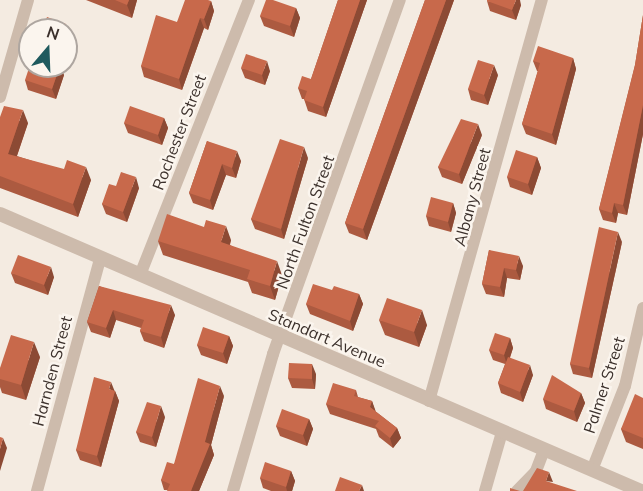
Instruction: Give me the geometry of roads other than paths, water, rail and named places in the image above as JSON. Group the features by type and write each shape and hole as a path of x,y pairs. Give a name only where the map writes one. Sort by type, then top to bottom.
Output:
{"street":[{"path":"0,97 28,0"},
{"name":"Rochester Street","path":"140,275 249,0"},
{"name":"North Fulton Street","path":"234,491 280,335 400,0"},
{"name":"Albany Street","path":"429,401 542,0"},
{"name":"Standart Avenue","path":"0,214 641,491"},
{"name":"Harnden Street","path":"37,491 100,258"},
{"name":"Palmer Street","path":"592,470 625,386 643,308"},
{"path":"485,491 502,432"},
{"path":"517,491 531,479 544,450"}]}
